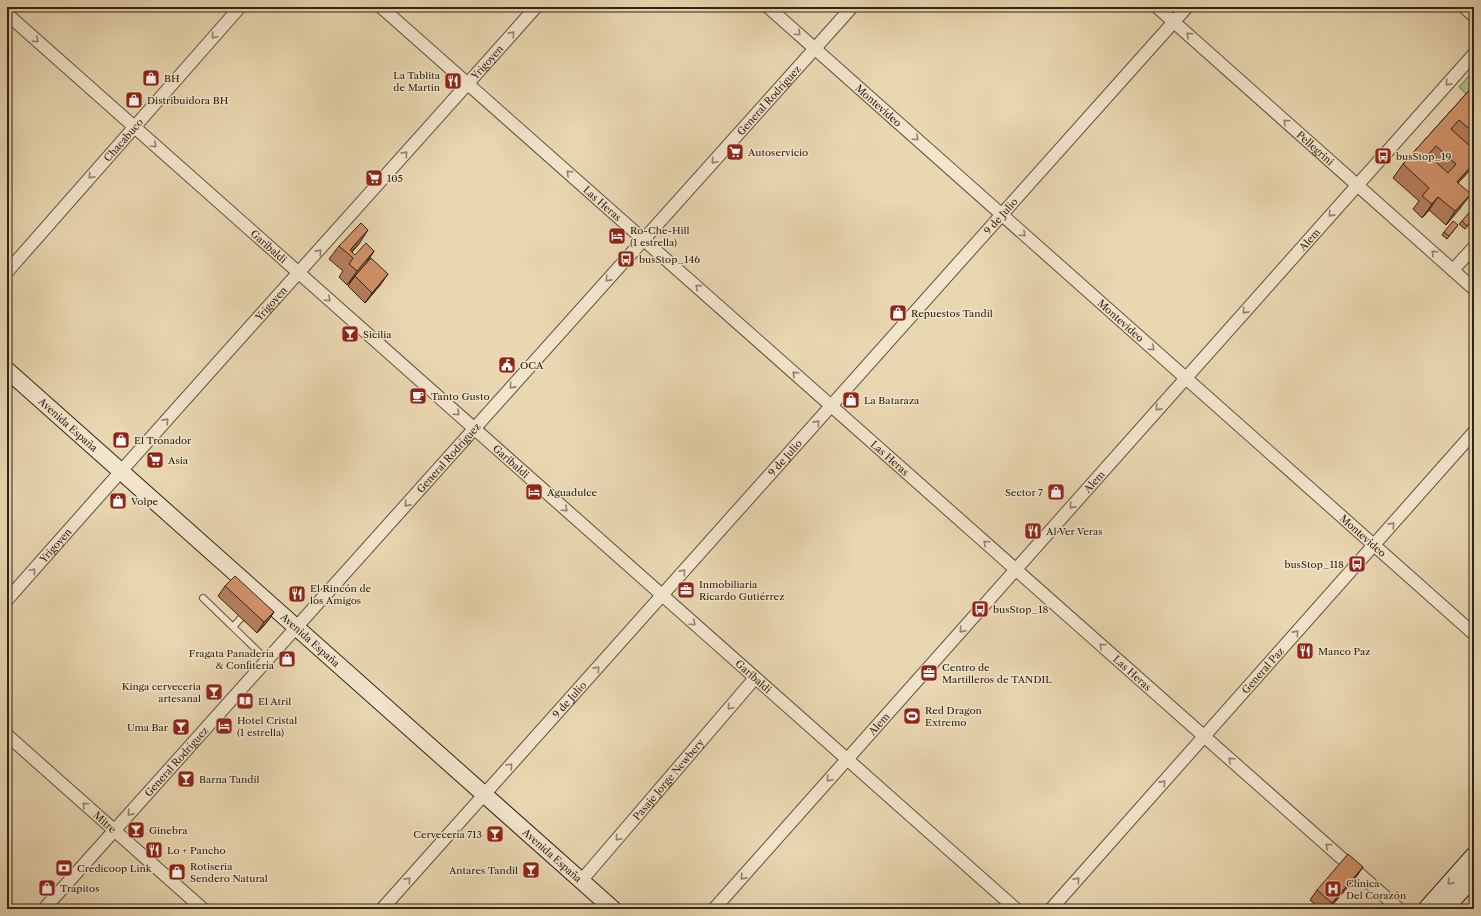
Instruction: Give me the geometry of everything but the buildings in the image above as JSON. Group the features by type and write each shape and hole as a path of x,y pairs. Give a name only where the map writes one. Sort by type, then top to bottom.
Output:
{"main road":[{"name":"Avenida España","path":"7,370 121,470 259,599 296,628 613,909"},
{"path":"1426,909 1474,855"},
{"path":"1445,909 1474,877"}],"street":[{"name":"Chacabuco","path":"7,272 240,7"},
{"name":"Las Heras","path":"381,7 1399,909"},
{"name":"Yrigoyen","path":"7,600 121,470 536,7"},
{"name":"Montevideo","path":"768,7 1474,634"},
{"name":"General Rodríguez","path":"44,909 852,7"},
{"name":"Pellegrini","path":"1157,7 1474,288"},
{"name":"9 de Julio","path":"382,909 1187,7"},
{"path":"1464,7 1474,16"},
{"name":"Garibaldi","path":"7,14 1016,909"},
{"name":"Alem","path":"714,909 1474,54"},
{"path":"1454,270 1474,247"},
{"name":"General Paz","path":"1051,909 1474,432"},
{"name":"Pasaje Jorge Newbery","path":"581,880 755,678"},
{"name":"Mitre","path":"7,735 203,909"}],"lane":[{"path":"1474,195 1472,202 1474,205"},
{"path":"203,598 267,660"},
{"path":"233,627 241,618"}],"green space":[{"path":"1474,70 1474,102 1459,87"}],"place":[{"name":"BH","path":"151,78"},
{"name":"La Tablita de Martin","path":"453,81"},
{"name":"Distribuidora BH","path":"134,100"},
{"name":"Autoservicio","path":"735,152"},
{"name":"busStop_19","path":"1383,156"},
{"name":"105","path":"374,178"},
{"name":"Ro-Che-Hill (1 estrella)","path":"617,236"},
{"name":"busStop_146","path":"626,259"},
{"name":"Repuestos Tandil","path":"898,313"},
{"name":"Sicilia","path":"350,334"},
{"name":"OCA","path":"507,365"},
{"name":"Tanto Gusto","path":"418,396"},
{"name":"La Bataraza","path":"851,400"},
{"name":"El Tronador","path":"121,440"},
{"name":"Asia","path":"155,460"},
{"name":"Aguadulce","path":"534,492"},
{"name":"Sector 7","path":"1056,492"},
{"name":"Volpe","path":"118,501"},
{"name":"Al Ver Veras","path":"1033,531"},
{"name":"busStop_118","path":"1357,564"},
{"name":"Inmobiliaria Ricardo Gutiérrez","path":"686,590"},
{"name":"El Rincón de los Amigos","path":"297,594"},
{"name":"busStop_18","path":"980,609"},
{"name":"Manco Paz","path":"1305,651"},
{"name":"Fragata Panadería & Confitería","path":"287,659"},
{"name":"Centro de Martilleros de TANDIL","path":"929,673"},
{"name":"Kinga cerveceria artesanal","path":"214,692"},
{"name":"El Atril","path":"245,701"},
{"name":"Red Dragon Extremo","path":"912,716"},
{"name":"Hotel Cristal (1 estrella)","path":"224,726"},
{"name":"Uma Bar","path":"181,727"},
{"name":"Barna Tandil","path":"186,779"},
{"name":"Ginebra","path":"136,830"},
{"name":"Cervecería 713","path":"495,834"},
{"name":"Lo + Pancho","path":"154,850"},
{"name":"Credicoop Link","path":"64,868"},
{"name":"Antares Tandil","path":"531,870"},
{"name":"Rotiseria Sendero Natural","path":"177,872"},
{"name":"Trapitos","path":"47,888"},
{"name":"Clínica Del Corazón","path":"1333,889"}]}
